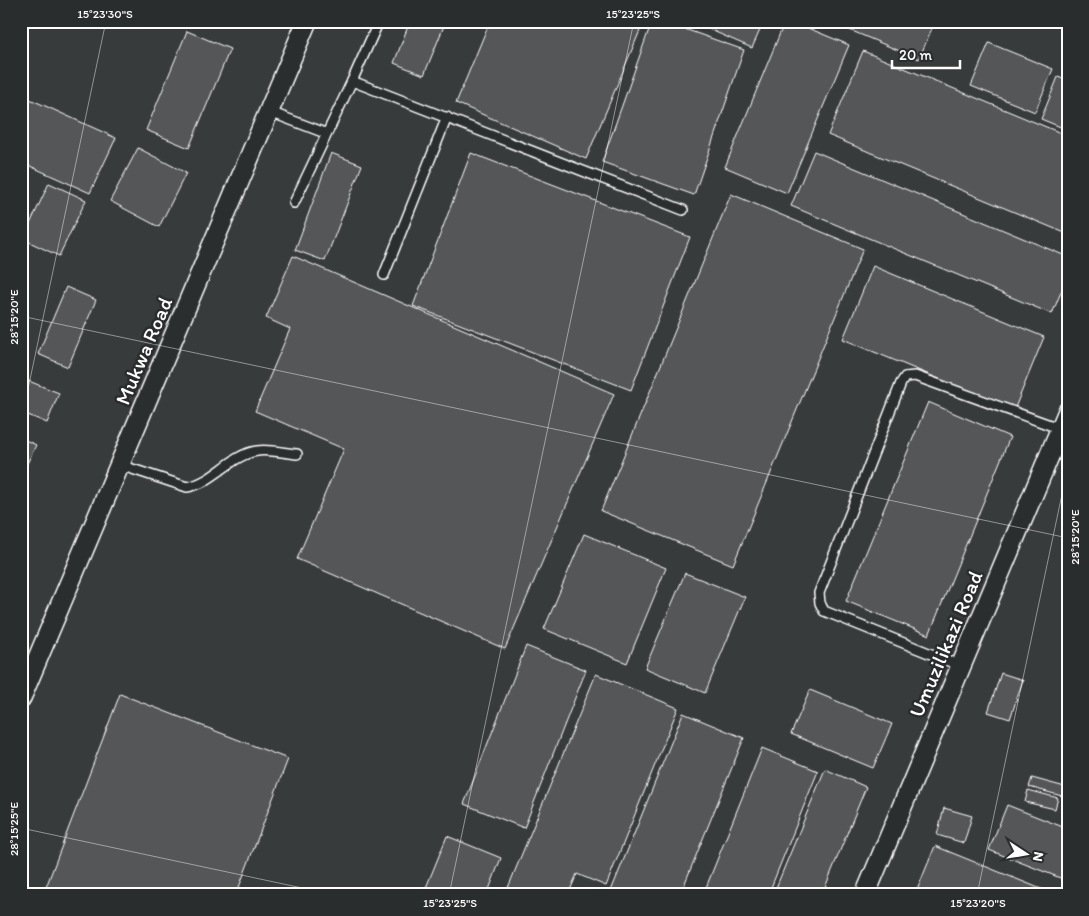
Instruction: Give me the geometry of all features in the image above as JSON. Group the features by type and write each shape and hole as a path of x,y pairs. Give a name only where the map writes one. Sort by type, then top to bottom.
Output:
{"street":[{"name":"Mukwa Road","path":"21,698 307,21"},
{"name":"Umuzilikazi Road","path":"865,895 1068,410"}],"lane":[{"path":"294,202 379,21"},
{"path":"352,81 684,210"},
{"path":"270,112 325,133"},
{"path":"384,276 447,117"},
{"path":"961,666 824,611 820,603 819,593 901,383 905,377 915,376 1061,429"},
{"path":"120,465 187,487 197,486 240,457 257,451 297,454"}],"shaded area":[{"path":"21,21 1068,21 1068,895 21,895"}],"building":[{"path":"410,21 446,21 424,75 394,63"},
{"path":"490,21 644,21 586,159 456,103"},
{"path":"652,21 662,21 744,50 694,195 602,162"},
{"path":"690,21 764,21 752,48"},
{"path":"785,21 791,21 849,45 787,193 725,167"},
{"path":"828,21 935,21 919,59"},
{"path":"187,31 230,49 189,148 146,130"},
{"path":"989,43 1053,69 1035,112 971,86"},
{"path":"863,51 1068,136 1068,227 1065,233 828,135"},
{"path":"1058,77 1068,81 1068,130 1041,119"},
{"path":"21,95 116,138 90,193 21,162"},
{"path":"138,148 186,173 159,227 110,201"},
{"path":"814,151 1068,257 1068,275 1052,314 791,206"},
{"path":"331,153 362,165 325,261 295,250"},
{"path":"471,153 690,237 631,390 413,306"},
{"path":"49,183 86,200 59,256 23,239"},
{"path":"731,194 863,249 733,565 601,511"},
{"path":"293,256 614,394 505,649 297,559 344,449 255,411 290,329 266,318"},
{"path":"873,266 1044,337 1014,410 843,339"},
{"path":"66,287 96,300 68,367 38,354"},
{"path":"21,378 59,393 47,423 21,412"},
{"path":"928,402 1010,437 929,635 846,601"},
{"path":"21,438 36,445 21,476"},
{"path":"584,534 666,568 627,663 544,629"},
{"path":"685,573 745,597 705,693 645,668"},
{"path":"526,646 586,670 524,828 464,804"},
{"path":"1001,673 1023,680 1010,719 988,712"},
{"path":"596,674 678,708 606,886 577,874 568,895 505,895"},
{"path":"810,690 892,724 873,768 791,734"},
{"path":"120,694 288,759 236,895 43,895"},
{"path":"683,713 744,738 680,895 619,895 611,891"},
{"path":"762,748 818,771 768,895 703,895"},
{"path":"825,769 866,787 822,895 773,895"},
{"path":"1032,778 1065,787 1062,796 1029,787"},
{"path":"1028,790 1058,798 1055,809 1025,802"},
{"path":"1007,805 1068,829 1068,881 989,850"},
{"path":"944,808 972,816 964,843 937,835"},
{"path":"447,836 501,858 487,895 423,895"},
{"path":"935,846 1056,895 915,895"}]}
